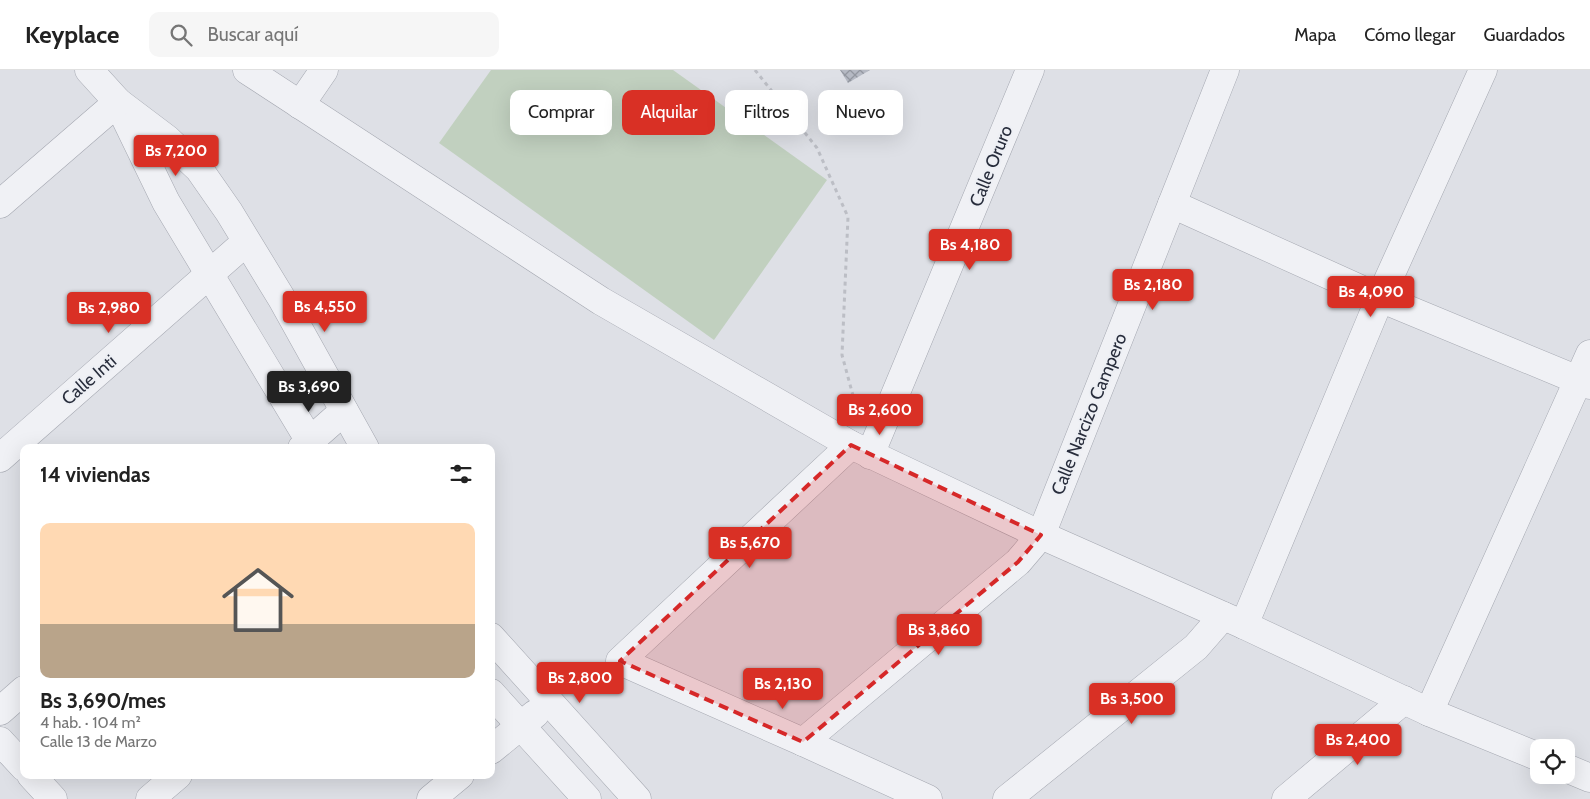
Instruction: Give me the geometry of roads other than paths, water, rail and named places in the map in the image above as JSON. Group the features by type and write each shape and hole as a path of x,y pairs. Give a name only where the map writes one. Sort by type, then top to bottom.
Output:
{"street":[{"path":"89,70 118,102 167,139 199,169 282,299 363,444"},
{"path":"247,70 602,301 860,450 1041,535 1233,620 1428,712 1530,753"},
{"path":"300,105 324,70"},
{"name":"Calle Oruro","path":"860,450 1030,70"},
{"name":"Calle Narcizo Campero","path":"803,742 1018,562 1041,535 1225,70"},
{"path":"1007,799 1196,647 1233,620 1483,70"},
{"path":"0,204 118,102"},
{"path":"118,102 166,202 307,444"},
{"path":"1172,204 1380,298 1584,383"},
{"name":"Calle Inti","path":"0,458 246,242"},
{"path":"1428,712 1584,383 1590,354"},
{"path":"309,444 344,411"},
{"path":"860,450 620,661 928,799"},
{"path":"495,641 637,799"},
{"path":"0,711 20,694"},
{"path":"495,697 587,799"},
{"path":"1286,799 1404,700"},
{"path":"495,747 550,702"},
{"path":"0,741 20,763"},
{"path":"1575,772 1590,778"},
{"path":"35,779 53,799"},
{"path":"150,799 173,779"},
{"path":"431,799 455,779"}]}
